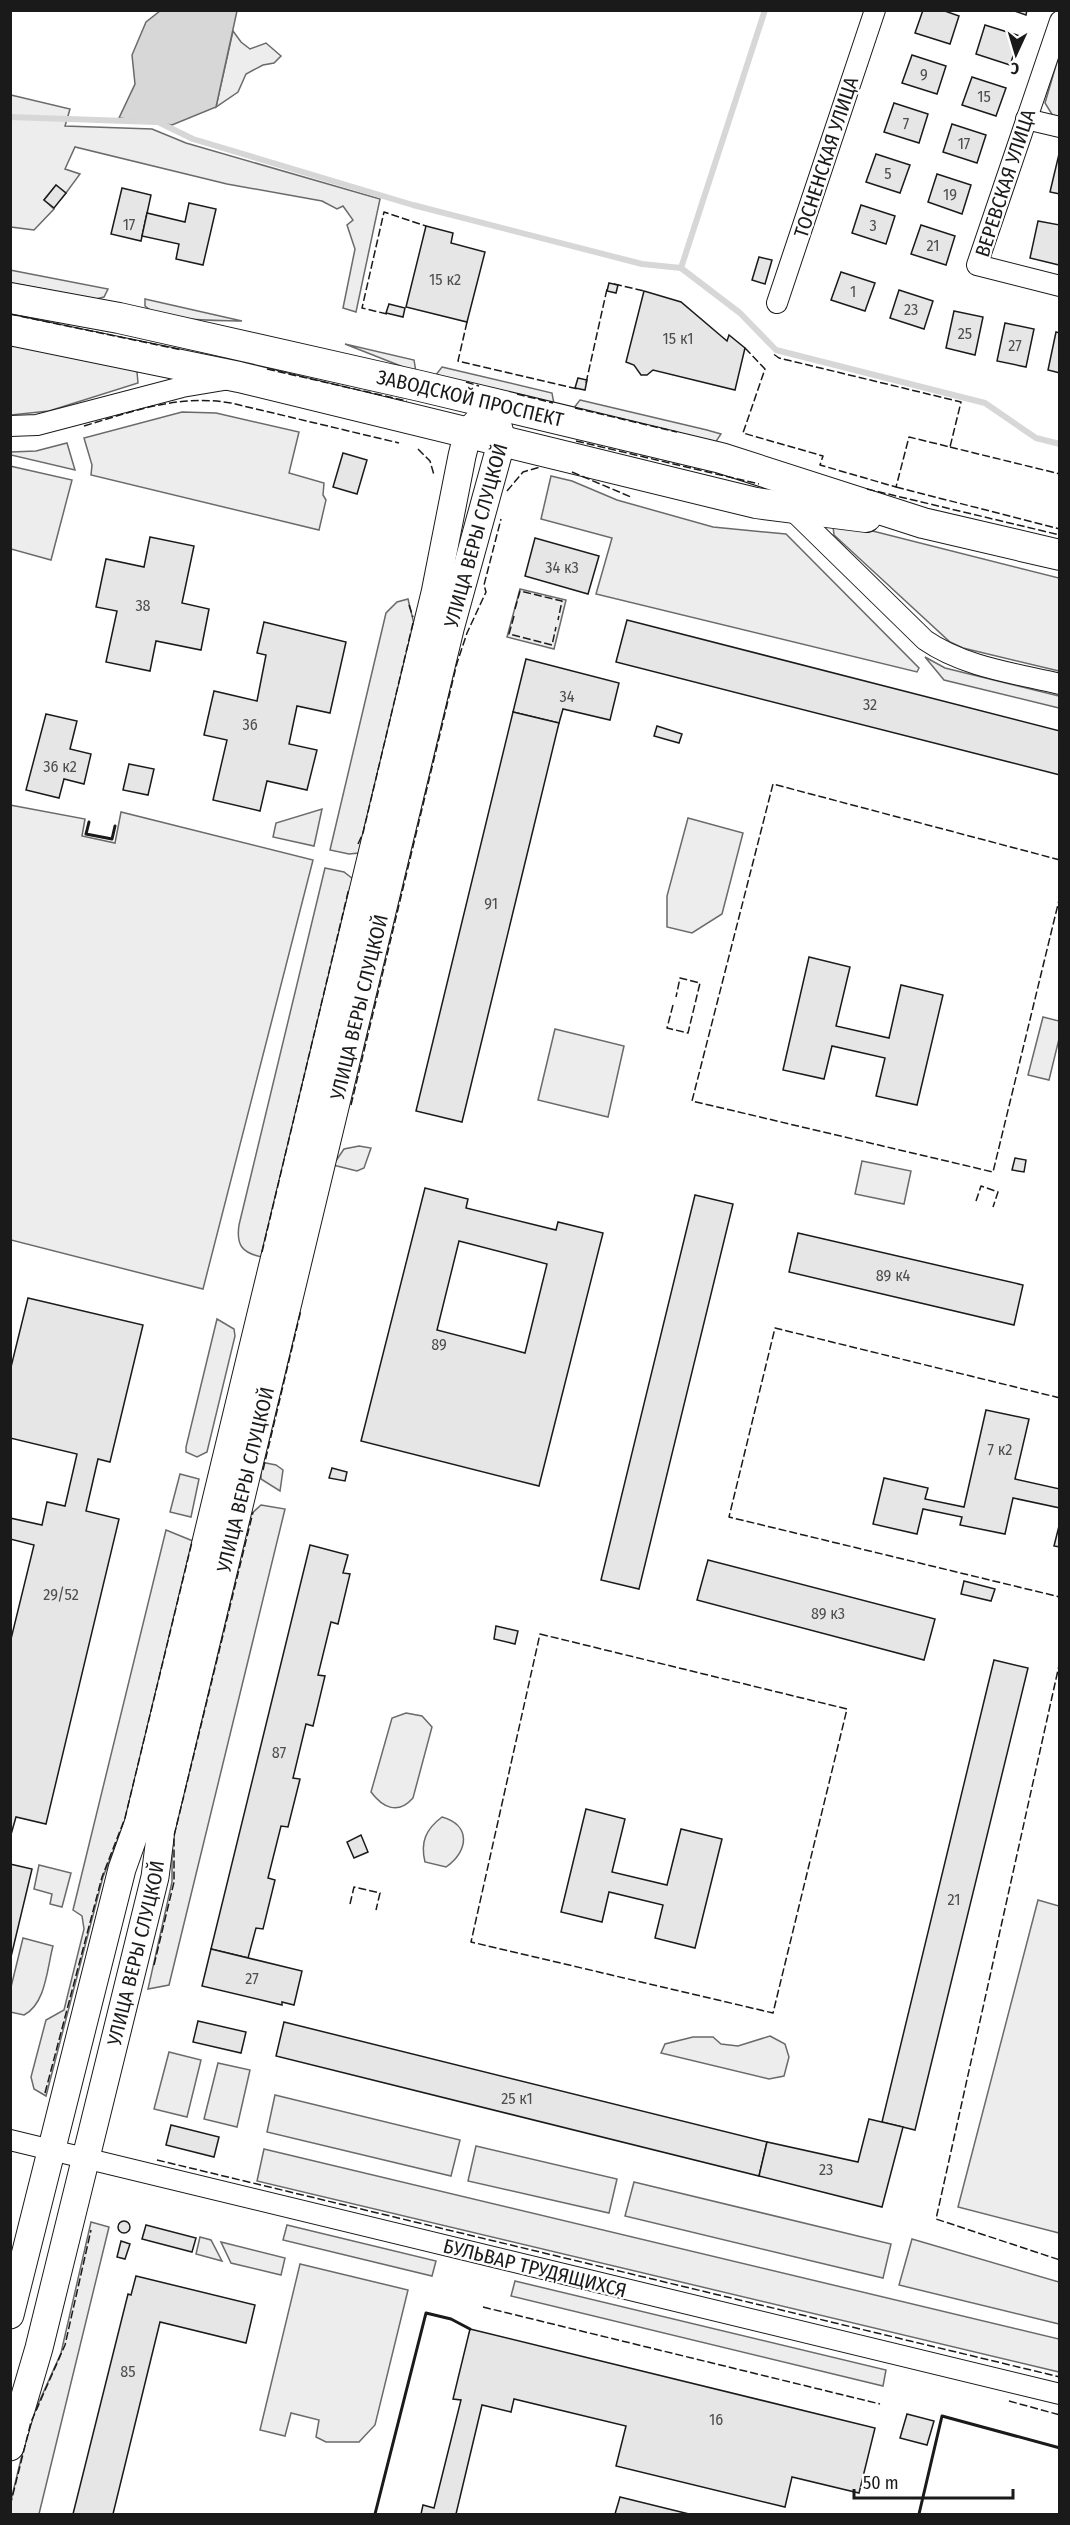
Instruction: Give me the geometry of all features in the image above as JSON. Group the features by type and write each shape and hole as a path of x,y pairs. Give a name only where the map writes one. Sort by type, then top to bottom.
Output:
{"main road":[{"name":"ЗАВОДСКОЙ ПРОСПЕКТ","path":"10,298 142,323 721,458 923,523 1059,555"},
{"name":"ЗАВОДСКОЙ ПРОСПЕКТ","path":"10,330 239,377 756,503 923,523"}],"street":[{"name":"ТОСНЕНСКАЯ УЛИЦА","path":"777,303 875,10"},
{"name":"ВЕРЕВСКАЯ УЛИЦА","path":"1059,21 977,265 1059,286"},
{"path":"1026,119 1059,127"},
{"path":"10,426 37,425 182,387 239,377"},
{"name":"УЛИЦА ВЕРЫ СЛУЦКОЙ","path":"10,2316 122,1869 138,1824 270,1283 435,593 452,495 468,432 492,405"},
{"name":"УЛИЦА ВЕРЫ СЛУЦКОЙ","path":"10,2447 39,2348 87,2159 155,1877 161,1830 244,1479 450,629 502,440 492,405"},
{"path":"790,508 925,640 939,650 973,663 1059,684"},
{"name":"БУЛЬВАР ТРУДЯЩИХСЯ","path":"10,2140 1059,2394"}],"shaded area":[{"path":"160,11 237,11 216,107 172,125 119,118 135,84 132,55 146,22"},
{"path":"233,31 250,49 266,43 281,56 274,63 263,65 246,74 238,92 216,107"},
{"path":"1059,55 1059,118 1053,116 1045,103"},
{"path":"11,95 70,109 65,126 152,129 186,143 380,199 356,312 343,308 355,249 347,225 353,220 343,206 337,209 322,201 227,184 75,147 65,169 80,174 66,193 56,185 44,200 54,209 34,230 11,227"},
{"path":"10,270 108,289 104,297 96,299 11,283"},
{"path":"145,299 242,321 177,318 153,311 145,306"},
{"path":"10,344 132,369 137,372 138,383 49,411 11,415"},
{"path":"345,344 414,360 416,372"},
{"path":"442,367 552,393 554,404 435,376"},
{"path":"580,400 721,434 715,443 573,409"},
{"path":"182,412 216,413 299,432 289,473 324,483 323,495 326,500 319,530 91,475 92,465 84,438"},
{"path":"67,443 75,470 11,455 11,452 36,451"},
{"path":"10,466 72,480 51,560 11,549"},
{"path":"551,476 572,481 617,500 713,527 786,534 919,668 917,672 596,594 612,538 541,519"},
{"path":"841,523 1059,578 1059,671 963,648 950,642 834,535 833,526"},
{"path":"520,589 566,600 554,649 507,637"},
{"path":"408,599 414,624 359,853 349,854 330,850 386,613 397,602"},
{"path":"925,657 945,668 1059,696 1059,708 944,680"},
{"path":"10,805 85,819 82,836 115,843 121,812 313,860 203,1289 11,1240"},
{"path":"322,809 314,846 273,837 276,823"},
{"path":"688,818 743,833 722,914 692,933 667,927 667,896"},
{"path":"325,868 344,872 353,879 262,1257 242,1247 239,1225"},
{"path":"1043,1017 1059,1021 1059,1039 1049,1080 1028,1075"},
{"path":"555,1029 624,1046 608,1117 538,1100"},
{"path":"359,1146 371,1148 364,1168 357,1171 333,1165 344,1149"},
{"path":"862,1161 911,1171 904,1204 855,1194"},
{"path":"217,1319 234,1329 235,1336 207,1452 197,1457 186,1452 186,1447"},
{"path":"261,1462 276,1465 283,1470 280,1491 261,1479"},
{"path":"180,1474 199,1479 191,1517 170,1512"},
{"path":"261,1505 285,1509 169,1985 148,1989 172,1882 172,1837 250,1515"},
{"path":"166,1530 193,1541 126,1819 103,1877 46,2096 34,2089 31,2077 46,2020 64,2010 84,1929 82,1916 73,1910"},
{"path":"406,1713 422,1716 432,1727 413,1798 396,1808 381,1802 371,1792 392,1718"},
{"path":"442,1817 458,1826 464,1839 459,1854 446,1867 425,1862 423,1848 428,1831"},
{"path":"39,1865 71,1873 62,1907 50,1904 52,1894 34,1889"},
{"path":"1038,1900 1059,1906 1059,2233 958,2207"},
{"path":"23,1938 53,1946 41,1994 37,2003 24,2015 10,2012 11,1987"},
{"path":"770,2036 785,2044 789,2057 784,2076 769,2079 661,2053 665,2044 693,2037 713,2037 721,2044 738,2046"},
{"path":"169,2052 201,2060 187,2117 154,2109"},
{"path":"218,2063 250,2070 237,2127 204,2119"},
{"path":"275,2095 460,2140 451,2176 267,2132"},
{"path":"476,2146 617,2179 609,2213 468,2181"},
{"path":"264,2149 1059,2339 1059,2372 257,2181"},
{"path":"634,2182 891,2244 883,2278 625,2216"},
{"path":"91,2222 109,2227 39,2514 11,2514 11,2500 30,2422 61,2353"},
{"path":"287,2225 436,2261 432,2276 283,2240"},
{"path":"200,2237 211,2240 222,2261 196,2254"},
{"path":"912,2239 1059,2282 1059,2324 899,2285"},
{"path":"221,2242 285,2258 281,2275 231,2263"},
{"path":"300,2264 408,2290 375,2425 359,2442 326,2442 316,2437 319,2420 291,2413 285,2436 260,2430"},
{"path":"515,2281 886,2370 883,2386 511,2296"}],"building":[{"path":"923,10 942,10 959,16 950,44 915,33"},
{"path":"1012,10 1027,10 1026,15"},
{"path":"985,25 1020,36 1010,65 976,54"},
{"path":"912,55 946,66 937,94 902,83"},
{"path":"972,77 1006,88 996,116 962,105"},
{"path":"894,103 928,114 919,143 884,132"},
{"path":"952,124 986,135 977,163 943,152"},
{"path":"876,154 910,165 900,193 866,182"},
{"path":"1060,154 1060,194 1050,192"},
{"path":"937,174 971,185 962,214 928,202"},
{"path":"56,185 66,193 54,208 44,200"},
{"path":"122,188 151,195 141,241 111,234"},
{"path":"189,203 216,209 203,265 176,259 179,244 142,236 147,213 185,222"},
{"path":"861,205 895,216 886,244 852,233"},
{"path":"1038,221 1060,225 1059,265 1030,258"},
{"path":"921,225 955,236 946,265 911,254"},
{"path":"426,226 453,233 451,243 485,252 467,322 406,307"},
{"path":"759,257 772,260 765,284 752,280"},
{"path":"841,272 875,283 865,311 831,300"},
{"path":"609,283 618,285 616,293 607,291"},
{"path":"899,290 933,301 924,329 890,318"},
{"path":"644,291 681,302 727,341 729,335 745,348 735,390 653,370 647,375 641,375 634,365 626,362"},
{"path":"389,304 405,308 403,317 386,313"},
{"path":"954,311 983,317 975,355 946,348"},
{"path":"1005,323 1034,329 1026,367 997,361"},
{"path":"1056,332 1060,333 1060,373 1048,370"},
{"path":"578,378 587,380 585,390 575,388"},
{"path":"343,453 367,460 357,494 333,487"},
{"path":"150,537 194,546 182,603 209,609 201,650 156,641 150,671 106,662 117,611 96,607 106,559 144,567"},
{"path":"535,538 599,556 588,594 525,576"},
{"path":"627,620 1060,731 1060,775 616,662"},
{"path":"264,622 346,642 330,713 297,706 289,744 317,750 307,790 267,781 260,811 213,800 227,740 204,735 214,691 257,701 266,655 257,653"},
{"path":"526,659 619,683 610,720 563,709 559,723 513,712"},
{"path":"513,712 559,723 462,1122 416,1111"},
{"path":"46,714 77,721 70,749 91,754 84,784 64,779 59,798 26,790"},
{"path":"657,726 682,734 679,743 654,736"},
{"path":"129,764 154,769 148,795 123,790"},
{"path":"809,957 850,967 836,1026 889,1038 901,985 943,995 917,1105 876,1096 885,1058 832,1046 824,1079 783,1070"},
{"path":"1015,1158 1026,1160 1024,1172 1012,1170"},
{"path":"425,1188 468,1199 466,1208 556,1230 558,1222 603,1233 539,1486 361,1441","holes":["459,1241 547,1264 525,1353 437,1330"]},
{"path":"695,1195 733,1204 639,1589 601,1580"},
{"path":"798,1233 1023,1285 1014,1325 789,1272"},
{"path":"28,1298 143,1325 110,1462 98,1459 86,1511 119,1519 46,1824 16,1817 10,1838 10,1643 34,1545 10,1539 10,1518 42,1525 47,1502 65,1506 77,1454 10,1438 10,1371"},
{"path":"986,1410 1029,1419 1015,1479 1060,1489 1060,1508 1013,1498 1005,1534 960,1525 962,1517 923,1509 917,1534 873,1524 884,1478 928,1488 925,1499 964,1507"},
{"path":"332,1468 347,1472 345,1481 329,1478"},
{"path":"1060,1522 1060,1547 1054,1546"},
{"path":"310,1545 348,1555 343,1573 350,1574 338,1624 331,1622 318,1675 325,1676 313,1726 306,1724 293,1778 300,1779 288,1827 281,1826 268,1878 275,1880 263,1929 256,1928 248,1958 211,1949"},
{"path":"708,1560 935,1619 924,1660 697,1600"},
{"path":"964,1581 995,1589 991,1601 961,1594"},
{"path":"496,1626 518,1631 515,1644 494,1639"},
{"path":"994,1660 1028,1668 915,2130 882,2122"},
{"path":"586,1809 625,1819 612,1872 667,1885 681,1829 722,1839 695,1948 655,1938 663,1905 609,1892 602,1922 561,1912"},
{"path":"361,1835 368,1852 354,1858 347,1842"},
{"path":"10,1864 32,1869 10,1961"},
{"path":"211,1949 302,1971 294,2005 282,2002 282,2005 202,1986"},
{"path":"198,2021 246,2032 241,2053 193,2042"},
{"path":"284,2022 767,2142 759,2176 276,2056"},
{"path":"869,2119 903,2127 882,2207 759,2176 767,2142 858,2162"},
{"path":"171,2125 219,2137 214,2157 166,2145"},
{"path":"126,2221 130,2227 126,2233 122,2233 118,2225"},
{"path":"146,2225 196,2238 192,2252 142,2239"},
{"path":"121,2241 130,2244 125,2259 117,2257"},
{"path":"136,2276 255,2305 246,2343 160,2322 113,2514 73,2514 128,2294 131,2295"},
{"path":"470,2329 875,2428 859,2493 792,2477 785,2507 616,2466 626,2426 514,2399 511,2412 482,2405 456,2514 421,2514 423,2505 434,2508 461,2400 453,2399"},
{"path":"907,2414 934,2421 927,2445 900,2438"},
{"path":"620,2497 689,2514 615,2514"}],"waterway":[{"path":"681,268 765,10"},
{"path":"10,117 156,122"},
{"path":"158,122 193,139 413,205 642,264 681,268 740,313 776,350 985,403 1036,438 1060,444"}],"fence":[{"path":"387,314 362,308 384,212 426,226"},
{"path":"614,284 644,291"},
{"path":"586,383 607,289"},
{"path":"10,314 182,350"},
{"path":"467,322 458,361 578,389"},
{"path":"745,348 765,369 743,433 823,456 820,465 896,487 909,437 950,447 961,402 779,358 772,353"},
{"path":"267,369 407,401"},
{"path":"466,382 479,386"},
{"path":"517,394 553,403"},
{"path":"84,426 175,402 212,401 231,403 399,443"},
{"path":"575,408 677,432"},
{"path":"576,441 759,484"},
{"path":"950,447 1060,474"},
{"path":"418,449 430,461 434,475"},
{"path":"507,491 523,472 540,467"},
{"path":"572,472 631,497"},
{"path":"896,487 1060,529"},
{"path":"867,489 1060,535"},
{"path":"351,1105 457,663 467,633 486,592 484,585 501,519"},
{"path":"515,609 520,591 562,601 558,620"},
{"path":"409,605 413,617"},
{"path":"514,616 509,634 552,645 556,627"},
{"path":"358,844 363,833 413,623"},
{"path":"1060,860 773,784 692,1101 993,1172 1060,896"},
{"path":"262,1252 349,888"},
{"path":"673,1005 667,1028 688,1033 700,983 680,978 676,997"},
{"path":"976,1201 981,1186 998,1192 993,1207"},
{"path":"263,1470 301,1310"},
{"path":"1060,1398 775,1328 729,1517 1060,1597"},
{"path":"154,1965 174,1882 174,1836 253,1512"},
{"path":"45,2093 102,1877 125,1818 192,1542"},
{"path":"540,1634 847,1709 773,2013 471,1942 540,1634"},
{"path":"1060,1661 936,2219 1060,2260"},
{"path":"350,1904 354,1887 380,1893 376,1910"},
{"path":"157,2160 1060,2377"},
{"path":"10,2506 31,2422 65,2345 91,2230"},
{"path":"483,2307 880,2404"},
{"path":"1009,2401 1060,2415"}],"wall":[{"path":"89,822 86,834 112,839 115,826"},
{"path":"375,2514 426,2313 451,2319 470,2329"},
{"path":"919,2514 942,2416 1060,2448"}]}
